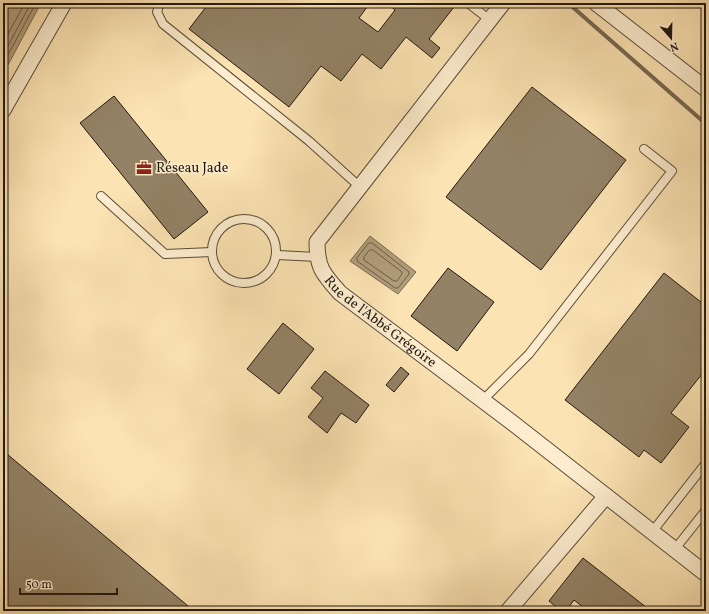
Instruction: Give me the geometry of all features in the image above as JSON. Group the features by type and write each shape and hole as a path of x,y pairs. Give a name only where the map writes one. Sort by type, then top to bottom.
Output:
{"street":[{"path":"3,110 64,3"},
{"path":"317,257 317,242 503,3"},
{"path":"596,3 706,89"},
{"name":"Rue de l'Abbé Grégoire","path":"317,257 323,274 340,293 483,400 706,574"},
{"path":"508,611 606,496"}],"lane":[{"path":"160,3 157,12 163,24 309,141 360,187"},
{"path":"468,3 490,20"},
{"path":"483,400 529,354 672,170 644,149"},
{"path":"101,196 165,254 212,252"},
{"path":"247,219 262,224 274,237 277,255 274,265 261,279 252,283 242,284 233,282 224,277 213,261 212,252 213,241 218,232 226,224 236,220 247,219"},
{"path":"277,255 317,257"},
{"path":"652,532 706,463"},
{"path":"675,549 706,510"}],"water":[{"path":"3,3 41,3 8,65 3,70"},
{"path":"370,236 416,272 398,294 350,261"}],"building":[{"path":"209,3 370,3 359,18 378,32 395,10 387,3 448,3 454,7 429,39 440,48 432,58 406,37 381,69 362,54 341,81 321,66 289,107 189,29"},
{"path":"532,87 626,160 541,270 446,197"},
{"name":"Réseau Jade","path":"114,96 208,212 174,239 80,123"},
{"path":"448,268 494,302 457,351 411,316"},
{"path":"664,273 706,306 706,369 671,413 689,427 661,463 644,450 639,457 565,400"},
{"path":"283,323 314,349 279,394 247,369"},
{"path":"401,367 409,374 394,392 386,385"},
{"path":"325,371 369,405 356,423 341,413 327,433 308,417 323,398 311,388"},
{"path":"7,454 194,611 3,611 3,459"},
{"path":"583,558 651,611 588,611 574,600 566,611 561,611 549,601"}],"waterway":[{"path":"568,3 706,124"}],"place":[{"name":"Réseau Jade","path":"144,168"}]}
